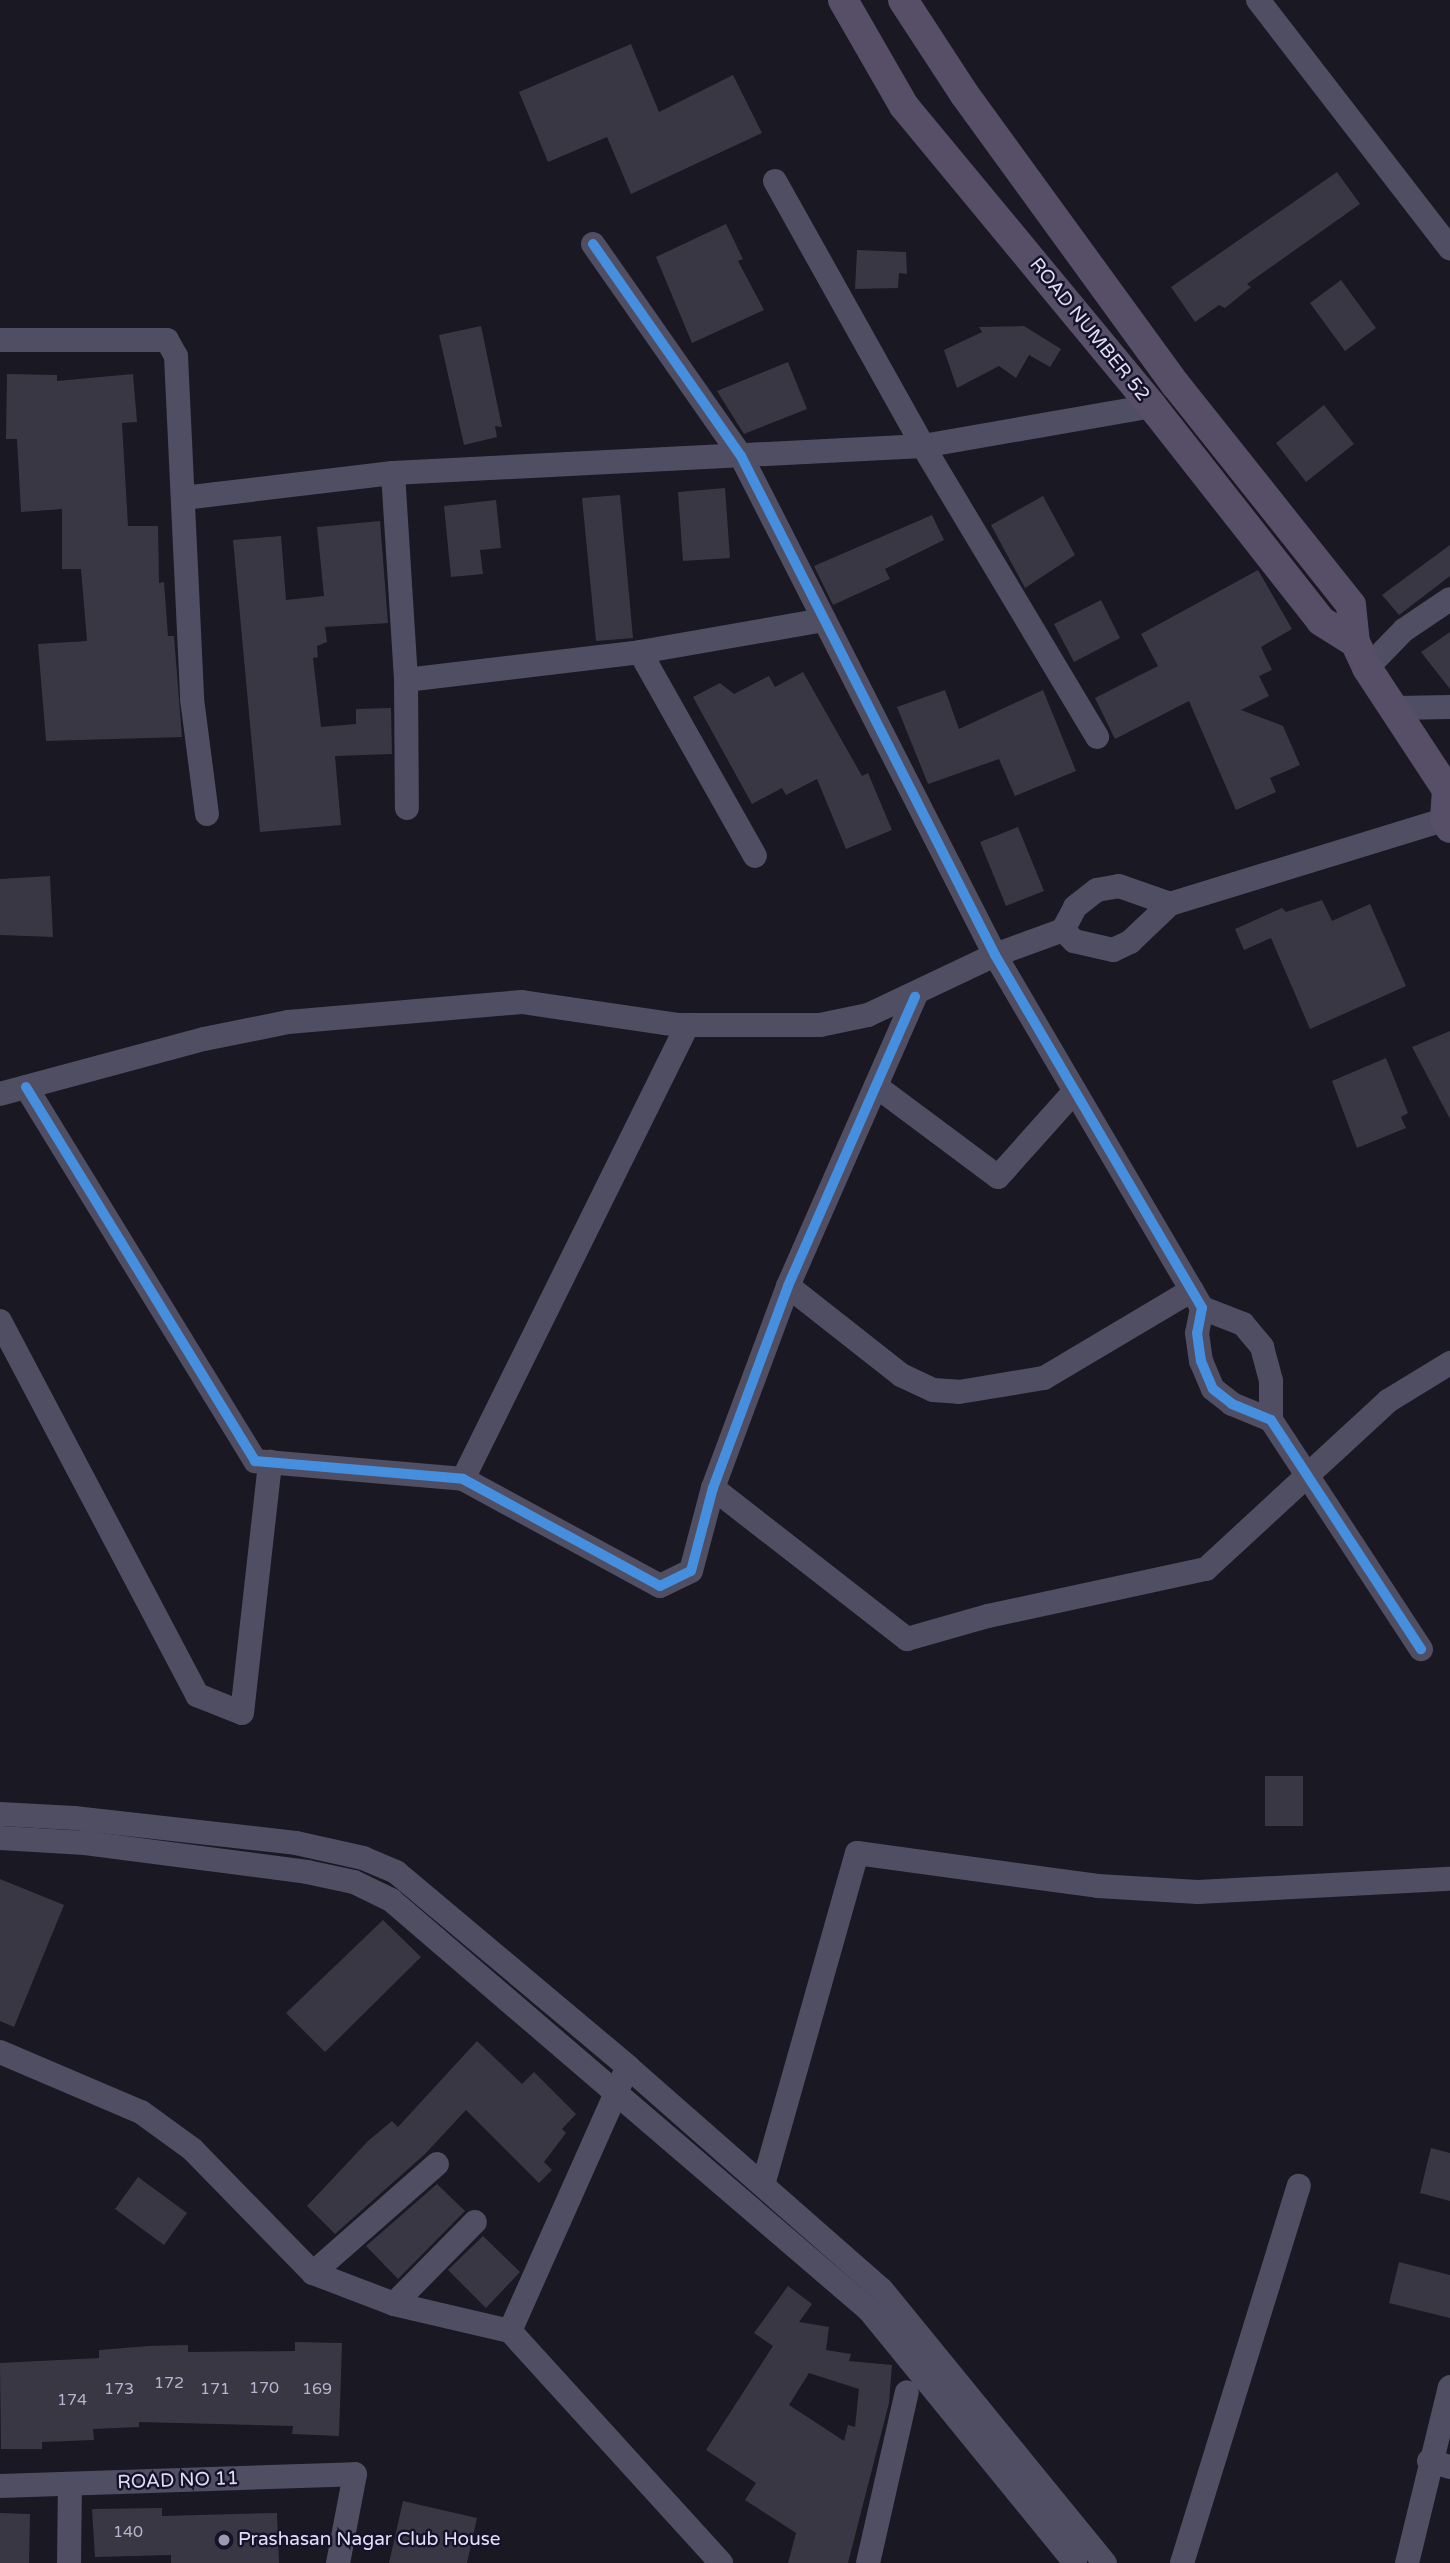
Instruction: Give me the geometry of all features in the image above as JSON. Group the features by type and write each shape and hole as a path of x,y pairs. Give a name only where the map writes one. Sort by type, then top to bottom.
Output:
{"main road":[{"name":"ROAD NUMBER 52","path":"844,0 904,106 1152,406 1321,621 1361,655 1396,708 1447,798"},
{"name":"ROAD NUMBER 52","path":"903,0 965,95 1176,385 1351,605 1361,655"}],"street":[{"path":"1258,0 1450,247"},
{"path":"775,181 922,446 1097,737"},
{"path":"593,244 741,456 995,955 1197,1299 1200,1361 1213,1389 1232,1404 1270,1420 1421,1649"},
{"path":"0,341 167,340 176,356 192,699 207,814"},
{"path":"183,498 393,473 922,446 1152,406"},
{"path":"393,473 406,680 407,808"},
{"path":"1361,655 1450,599"},
{"path":"406,680 640,652 824,620"},
{"path":"640,652 755,856"},
{"path":"1396,708 1450,707"},
{"path":"1063,930 1074,940 1113,950 1140,934 1170,904 1447,798"},
{"path":"0,1094 204,1039 288,1022 522,1002 687,1026 820,1025 868,1015 915,996 995,955 1063,930 1075,907 1097,890 1119,886 1170,904"},
{"path":"26,1087 256,1461 463,1479 660,1586 691,1571 713,1488 788,1286 915,996"},
{"path":"463,1479 687,1026"},
{"path":"876,1086 998,1177 1075,1091"},
{"path":"788,1286 901,1375 933,1390 959,1392 1044,1378 1197,1299"},
{"path":"1197,1299 1243,1324 1262,1347 1271,1381 1270,1420"},
{"path":"0,1321 197,1695 242,1713 270,1462"},
{"path":"713,1488 907,1639 988,1616 1206,1569 1388,1401 1450,1363"},
{"path":"0,1814 74,1818 296,1843 381,1865 628,2067 882,2290 1105,2563"},
{"path":"0,1838 214,1858 307,1872 376,1890 617,2090 869,2310 1074,2563"},
{"path":"763,2185 858,1853 1098,1886 1198,1892 1450,1879"},
{"path":"0,2052 141,2112 192,2149 313,2273 394,2304 510,2331 721,2563"},
{"path":"510,2331 628,2067"},
{"path":"313,2273 437,2164"},
{"path":"1182,2563 1299,2186"},
{"path":"394,2304 475,2222"},
{"path":"1407,2563 1439,2464 1450,2388"},
{"path":"868,2563 907,2392"},
{"name":"ROAD NO 11","path":"0,2486 355,2474 338,2563"},
{"path":"69,2563 70,2485"}],"building":[{"path":"631,44 659,112 733,75 762,133 631,194 607,137 548,162 519,92"},
{"path":"1337,172 1360,204 1247,284 1251,287 1225,308 1219,305 1195,322 1171,287"},
{"path":"726,224 743,259 738,261 764,310 692,343 656,257"},
{"path":"857,250 906,252 907,274 899,273 898,288 855,289"},
{"path":"1341,280 1376,328 1345,351 1310,303"},
{"path":"481,326 502,427 495,426 497,437 464,445 439,335"},
{"path":"1024,326 1061,349 1050,367 1029,355 1016,378 999,366 957,388 944,350 982,332 979,327"},
{"path":"788,362 807,409 744,434 717,391"},
{"path":"7,374 57,375 57,381 133,374 137,422 122,423 128,526 158,526 159,583 164,582 168,636 174,636 182,737 46,741 38,644 87,641 81,569 62,569 62,509 21,512 17,439 6,439"},
{"path":"1324,405 1354,444 1306,482 1276,443"},
{"path":"725,488 730,558 683,561 678,492"},
{"path":"620,495 633,638 596,641 582,498"},
{"path":"1043,496 1075,555 1025,588 991,525"},
{"path":"496,500 501,548 480,550 483,574 451,577 444,506"},
{"path":"932,515 944,540 885,569 890,579 833,605 814,566"},
{"path":"380,521 388,623 325,627 327,642 317,646 318,657 313,658 321,727 356,724 356,709 391,708 392,754 335,756 341,825 260,832 233,540 281,536 286,600 324,596 317,527"},
{"path":"1450,545 1450,576 1399,615 1382,595"},
{"path":"1258,570 1292,629 1261,647 1272,670 1259,676 1269,696 1241,710 1283,726 1300,765 1270,778 1276,792 1236,810 1189,701 1115,739 1095,698 1158,666 1141,634"},
{"path":"1101,600 1120,638 1074,662 1054,624"},
{"path":"1450,632 1450,689 1421,652"},
{"path":"803,672 862,776 868,773 892,830 846,849 817,779 786,795 782,788 752,804 693,697 720,683 734,694 769,676 775,687"},
{"path":"945,690 959,729 1043,690 1076,771 1015,796 999,759 928,784 897,707"},
{"path":"1018,827 1044,891 1006,906 980,842"},
{"path":"50,876 53,937 0,935 0,879"},
{"path":"1322,900 1332,921 1370,904 1406,986 1310,1029 1271,938 1244,950 1235,929 1282,908 1286,912"},
{"path":"1450,1031 1450,1119 1412,1047"},
{"path":"1386,1058 1408,1113 1401,1117 1406,1128 1357,1148 1332,1081"},
{"path":"1265,1776 1303,1776 1303,1826 1265,1826"},
{"path":"0,1879 64,1905 14,2027 0,2021"},
{"path":"383,1920 421,1957 325,2052 286,2013"},
{"path":"477,2041 522,2084 534,2072 576,2114 562,2129 566,2133 544,2162 552,2170 539,2183 466,2110 425,2154 335,2234 307,2206 368,2141 392,2121 398,2127"},
{"path":"1431,2148 1450,2153 1450,2201 1420,2193"},
{"path":"138,2177 187,2213 164,2245 115,2209"},
{"path":"437,2184 465,2211 398,2279 366,2246"},
{"path":"483,2236 520,2272 486,2308 448,2270"},
{"path":"1399,2262 1450,2275 1450,2318 1389,2303"},
{"path":"788,2286 812,2304 799,2322 829,2327 826,2350 851,2354 849,2361 892,2365 889,2403 848,2563 788,2563 796,2533 745,2500 756,2483 706,2450 773,2346 754,2333","holes":["809,2373 859,2389 855,2427 848,2425 844,2441 789,2405"]},
{"path":"295,2342 342,2343 339,2436 292,2434 293,2426 139,2422 139,2427 93,2429 94,2440 42,2442 42,2449 1,2449 0,2363 99,2358 99,2350 149,2346 188,2345 188,2352 295,2351"},
{"path":"403,2501 477,2518 467,2563 389,2563"},
{"path":"162,2508 162,2516 277,2513 279,2563 171,2563 171,2555 95,2557 92,2509"},
{"path":"0,2513 30,2514 29,2563 0,2563"}],"cycle path":[{"path":"593,244 741,456 995,955 1202,1308 1197,1333 1201,1361 1213,1389 1232,1404 1271,1420 1421,1649"},
{"path":"26,1087 255,1461 463,1479 660,1586 691,1571 713,1488 788,1286 915,997"}],"place":[{"name":"Prashasan Nagar Club House","path":"224,2540"}]}
